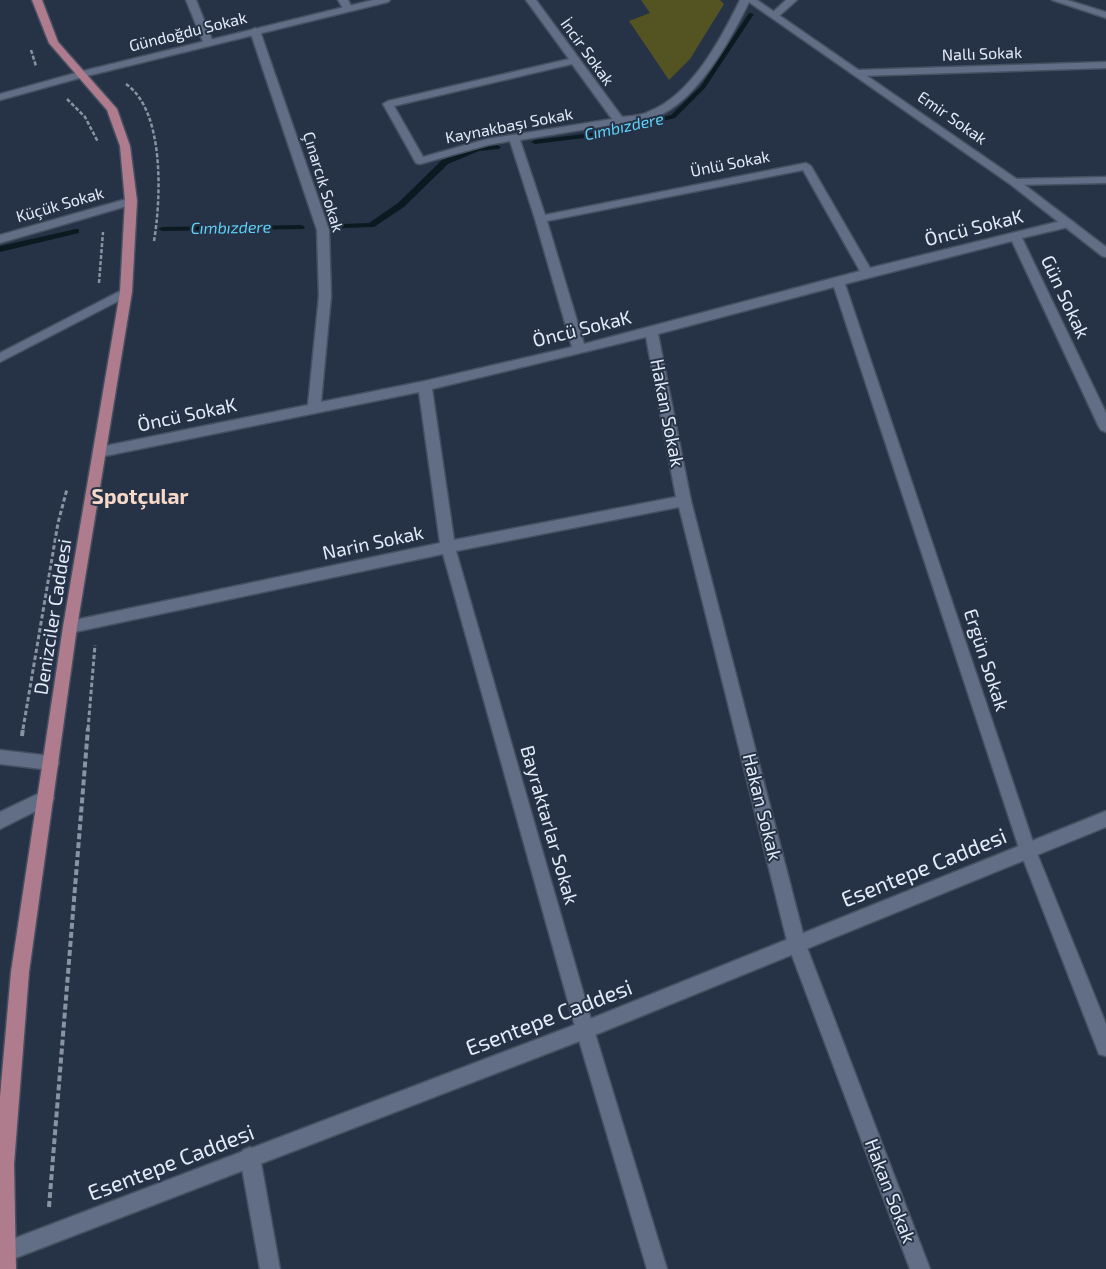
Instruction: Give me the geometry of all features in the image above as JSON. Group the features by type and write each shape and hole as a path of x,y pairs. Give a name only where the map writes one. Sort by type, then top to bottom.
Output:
{"main road":[{"name":"Denizciler Caddesi","path":"6,1260 4,1164 20,972 70,627 126,292 130,202 126,146 112,109 54,43 37,0"}],"street":[{"path":"191,0 208,42"},
{"name":"Gündoğdu Sokak","path":"0,97 255,31 345,4 385,0"},
{"name":"İncir Sokak","path":"531,0 576,60 618,121"},
{"name":"Kaynakbaşı Sokak","path":"576,60 388,104 420,161 462,148 514,137 654,114 670,104 704,70 724,42 744,0"},
{"name":"Emir Sokak","path":"751,0 1014,182 1106,253"},
{"path":"775,15 792,0"},
{"path":"1057,0 1106,15"},
{"name":"Çınarcık Sokak","path":"255,31 323,230 326,256 325,285 314,408"},
{"name":"Nallı Sokak","path":"858,73 1106,65"},
{"path":"514,137 541,218 580,350"},
{"name":"Ünlü Sokak","path":"541,218 806,166 867,273"},
{"path":"1014,182 1106,180"},
{"name":"Küçük Sokak","path":"0,239 130,202"},
{"name":"Öncü SokaK","path":"100,452 425,386 580,350 867,273 1069,223"},
{"name":"Gün Sokak","path":"1016,237 1106,427"},
{"name":"Ergün Sokak","path":"838,282 1028,851 1106,1047"},
{"path":"0,358 126,292"},
{"name":"Hakan Sokak","path":"651,331 684,501 797,945 920,1269"},
{"name":"Bayraktarlar Sokak","path":"425,386 448,547 585,1030 657,1269"},
{"name":"Narin Sokak","path":"70,627 448,547 684,501"},
{"path":"0,757 51,763"},
{"path":"0,821 46,798"},
{"name":"Esentepe Caddesi","path":"6,1260 250,1157 585,1030 1106,820"},
{"path":"250,1157 270,1269"}],"path":[{"path":"29,44 38,71 85,117 101,149"},
{"path":"97,307 102,253 103,210"},
{"path":"18,759 58,524 67,487"}],"shaded area":[{"path":"641,0 720,0 724,4 690,59 669,80 629,21 650,13"}],"waterway":[{"name":"Cımbızdere","path":"535,142 600,134 673,117 703,87 751,14"},
{"name":"Cımbızdere","path":"343,226 371,225 401,205 445,162 478,149 497,147"},
{"name":"Cımbızdere","path":"162,229 301,227"},
{"name":"Cımbızdere","path":"0,249 76,231"}],"district":[{"name":"Spotçular","path":"140,497"}]}
